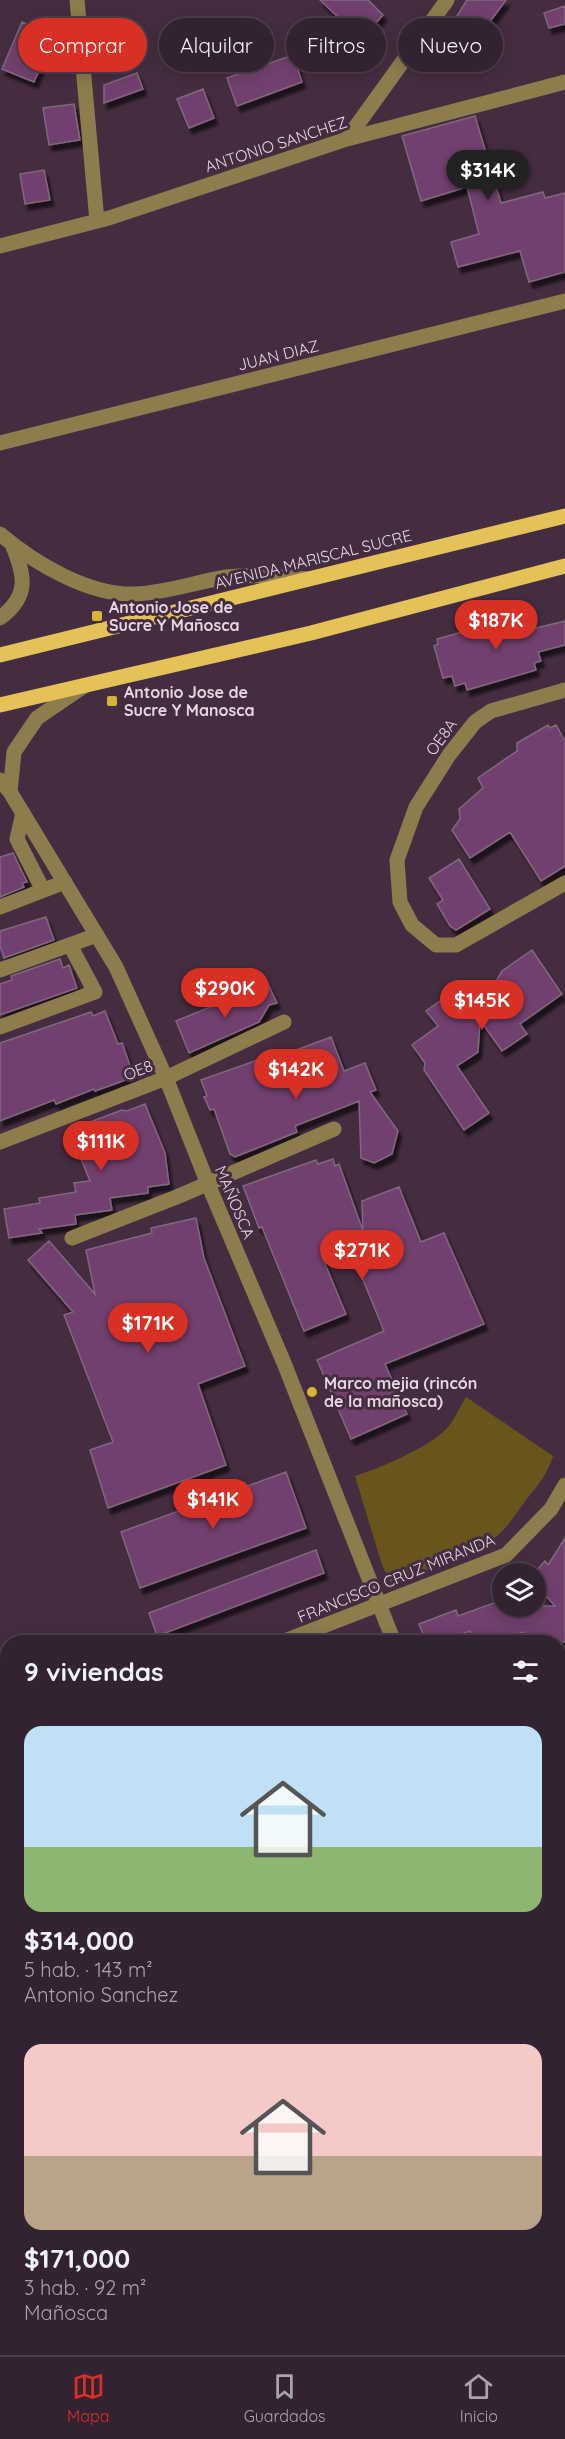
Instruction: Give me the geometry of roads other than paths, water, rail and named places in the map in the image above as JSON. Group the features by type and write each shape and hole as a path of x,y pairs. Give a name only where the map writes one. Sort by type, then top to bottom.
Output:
{"main road":[{"name":"AVENIDA MARISCAL SUCRE","path":"0,655 565,516"},
{"path":"0,705 311,633 565,566"}],"street":[{"path":"77,0 97,222"},
{"path":"347,139 447,0"},
{"name":"ANTONIO SANCHEZ","path":"0,246 97,222 347,139 565,82"},
{"name":"JUAN DIAZ","path":"0,443 565,300"},
{"path":"6,539 72,580 106,591 136,594 227,577 267,574 308,579"},
{"path":"0,618 11,610 19,598 23,584 22,567 6,539"},
{"name":"MAÑOSCA","path":"85,685 37,718 14,752 5,786 116,967 166,1078 284,1363 391,1635"},
{"name":"OE8A","path":"565,690 491,711 475,722 449,755 416,807 397,860 400,902 412,925 436,945 456,945 565,883"},
{"path":"23,813 17,839 43,890"},
{"path":"0,907 65,882"},
{"path":"0,970 97,935"},
{"path":"0,1027 95,992 70,945"},
{"name":"OE8","path":"0,1142 166,1078 284,1022"},
{"path":"72,1238 208,1184 334,1129"},
{"name":"FRANCISCO CRUZ MIRANDA","path":"301,1635 506,1555 551,1509 565,1485"}],"place":[{"name":"Antonio Jose de Sucre Y Mañosca","path":"97,616"},
{"name":"Antonio Jose de Sucre Y Manosca","path":"112,701"},
{"name":"Marco mejia (rincón de la mañosca)","path":"312,1392"}]}
